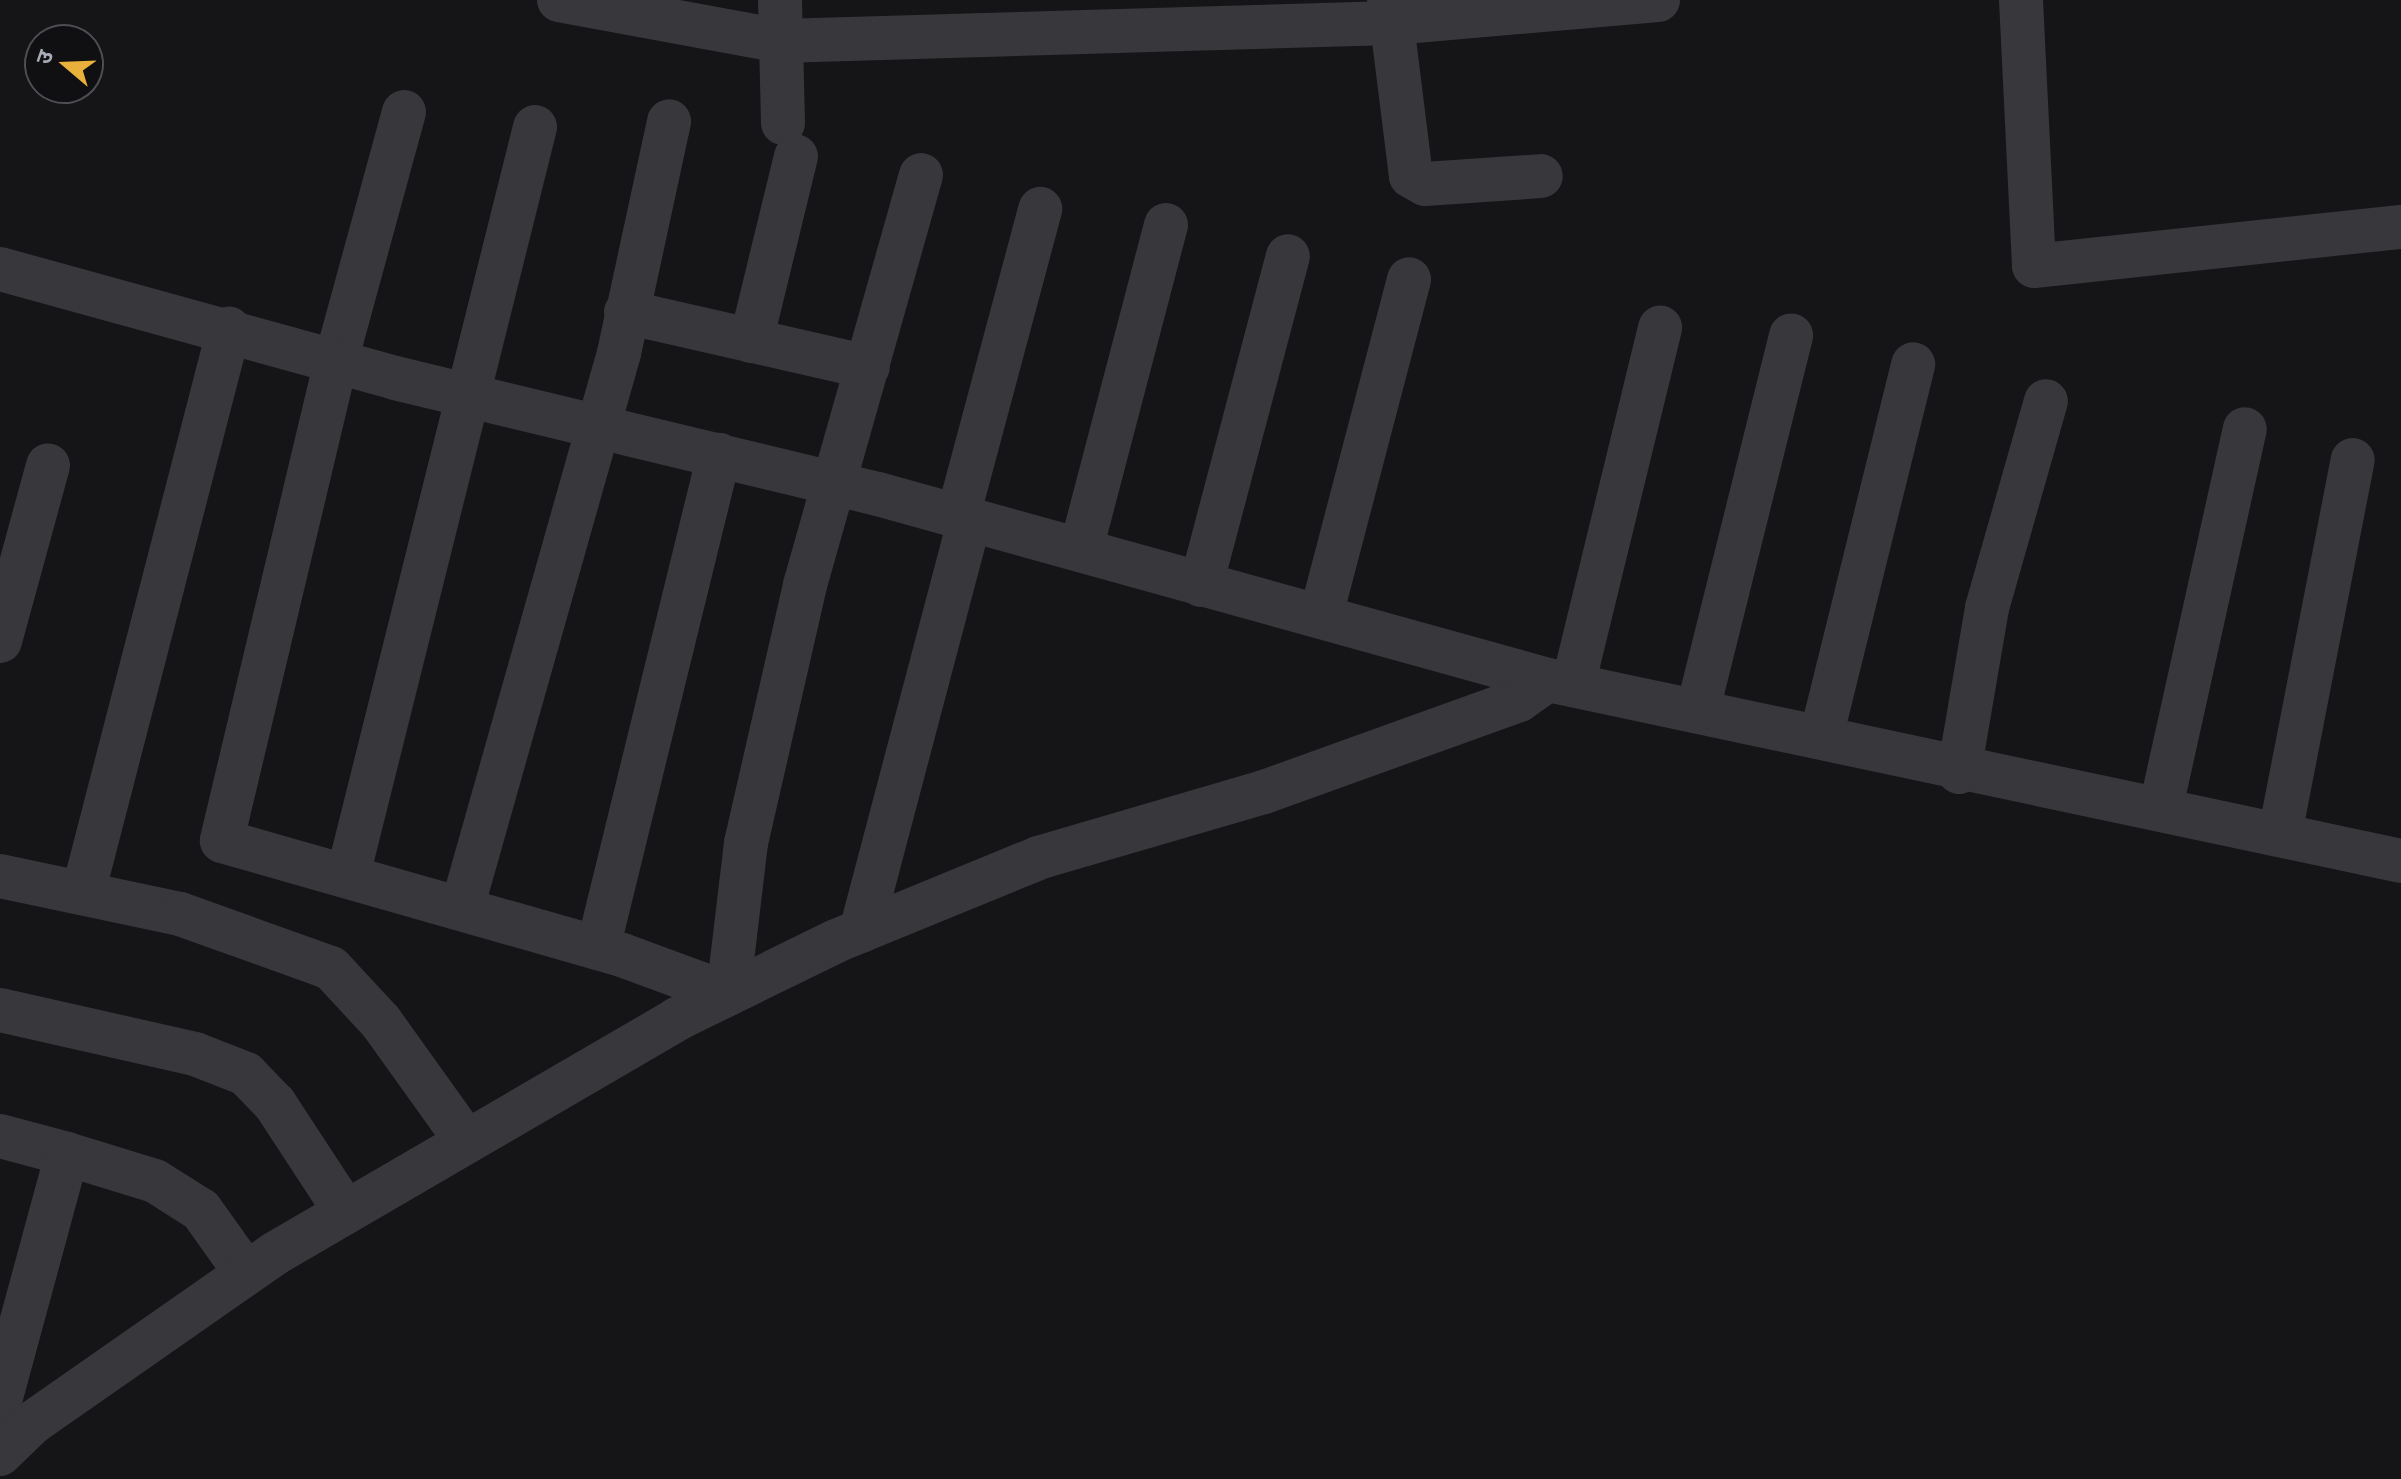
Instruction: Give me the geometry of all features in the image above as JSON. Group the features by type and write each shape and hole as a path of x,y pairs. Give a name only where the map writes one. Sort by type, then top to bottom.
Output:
{"street":[{"path":"559,0 780,20 1391,12 1658,0"},
{"path":"2021,0 2034,266 2401,227"},
{"path":"1391,12 1411,176 1425,184 1541,176"},
{"path":"751,341 789,140 780,20"},
{"path":"404,112 336,361 222,841 598,948 728,994"},
{"path":"462,908 597,426 669,121"},
{"path":"348,875 535,127"},
{"path":"728,994 746,843 805,585 837,484 921,175"},
{"path":"861,931 1040,209"},
{"path":"1081,549 1166,225"},
{"path":"1201,585 1288,256"},
{"path":"0,269 466,395 964,517 1560,682 1698,709 1959,772 2161,807 2400,859"},
{"path":"1321,615 1409,279"},
{"path":"626,312 868,367"},
{"path":"1560,682 1660,327"},
{"path":"83,893 229,329"},
{"path":"1698,709 1791,335"},
{"path":"1821,737 1913,364"},
{"path":"1959,772 1987,608 2046,401"},
{"path":"2161,807 2245,429"},
{"path":"598,948 719,455"},
{"path":"2280,834 2353,460"},
{"path":"0,641 48,465"},
{"path":"11,1408 246,1273 464,1138 728,994 861,931 1038,858 1264,792 1519,700 1560,682"},
{"path":"0,876 180,914 331,968 381,1022 464,1138"},
{"path":"0,1010 195,1054 246,1074 275,1104 345,1211"},
{"path":"0,1136 155,1181 201,1210 246,1273"},
{"path":"0,1454 11,1408 18,1273 67,1154"}]}
